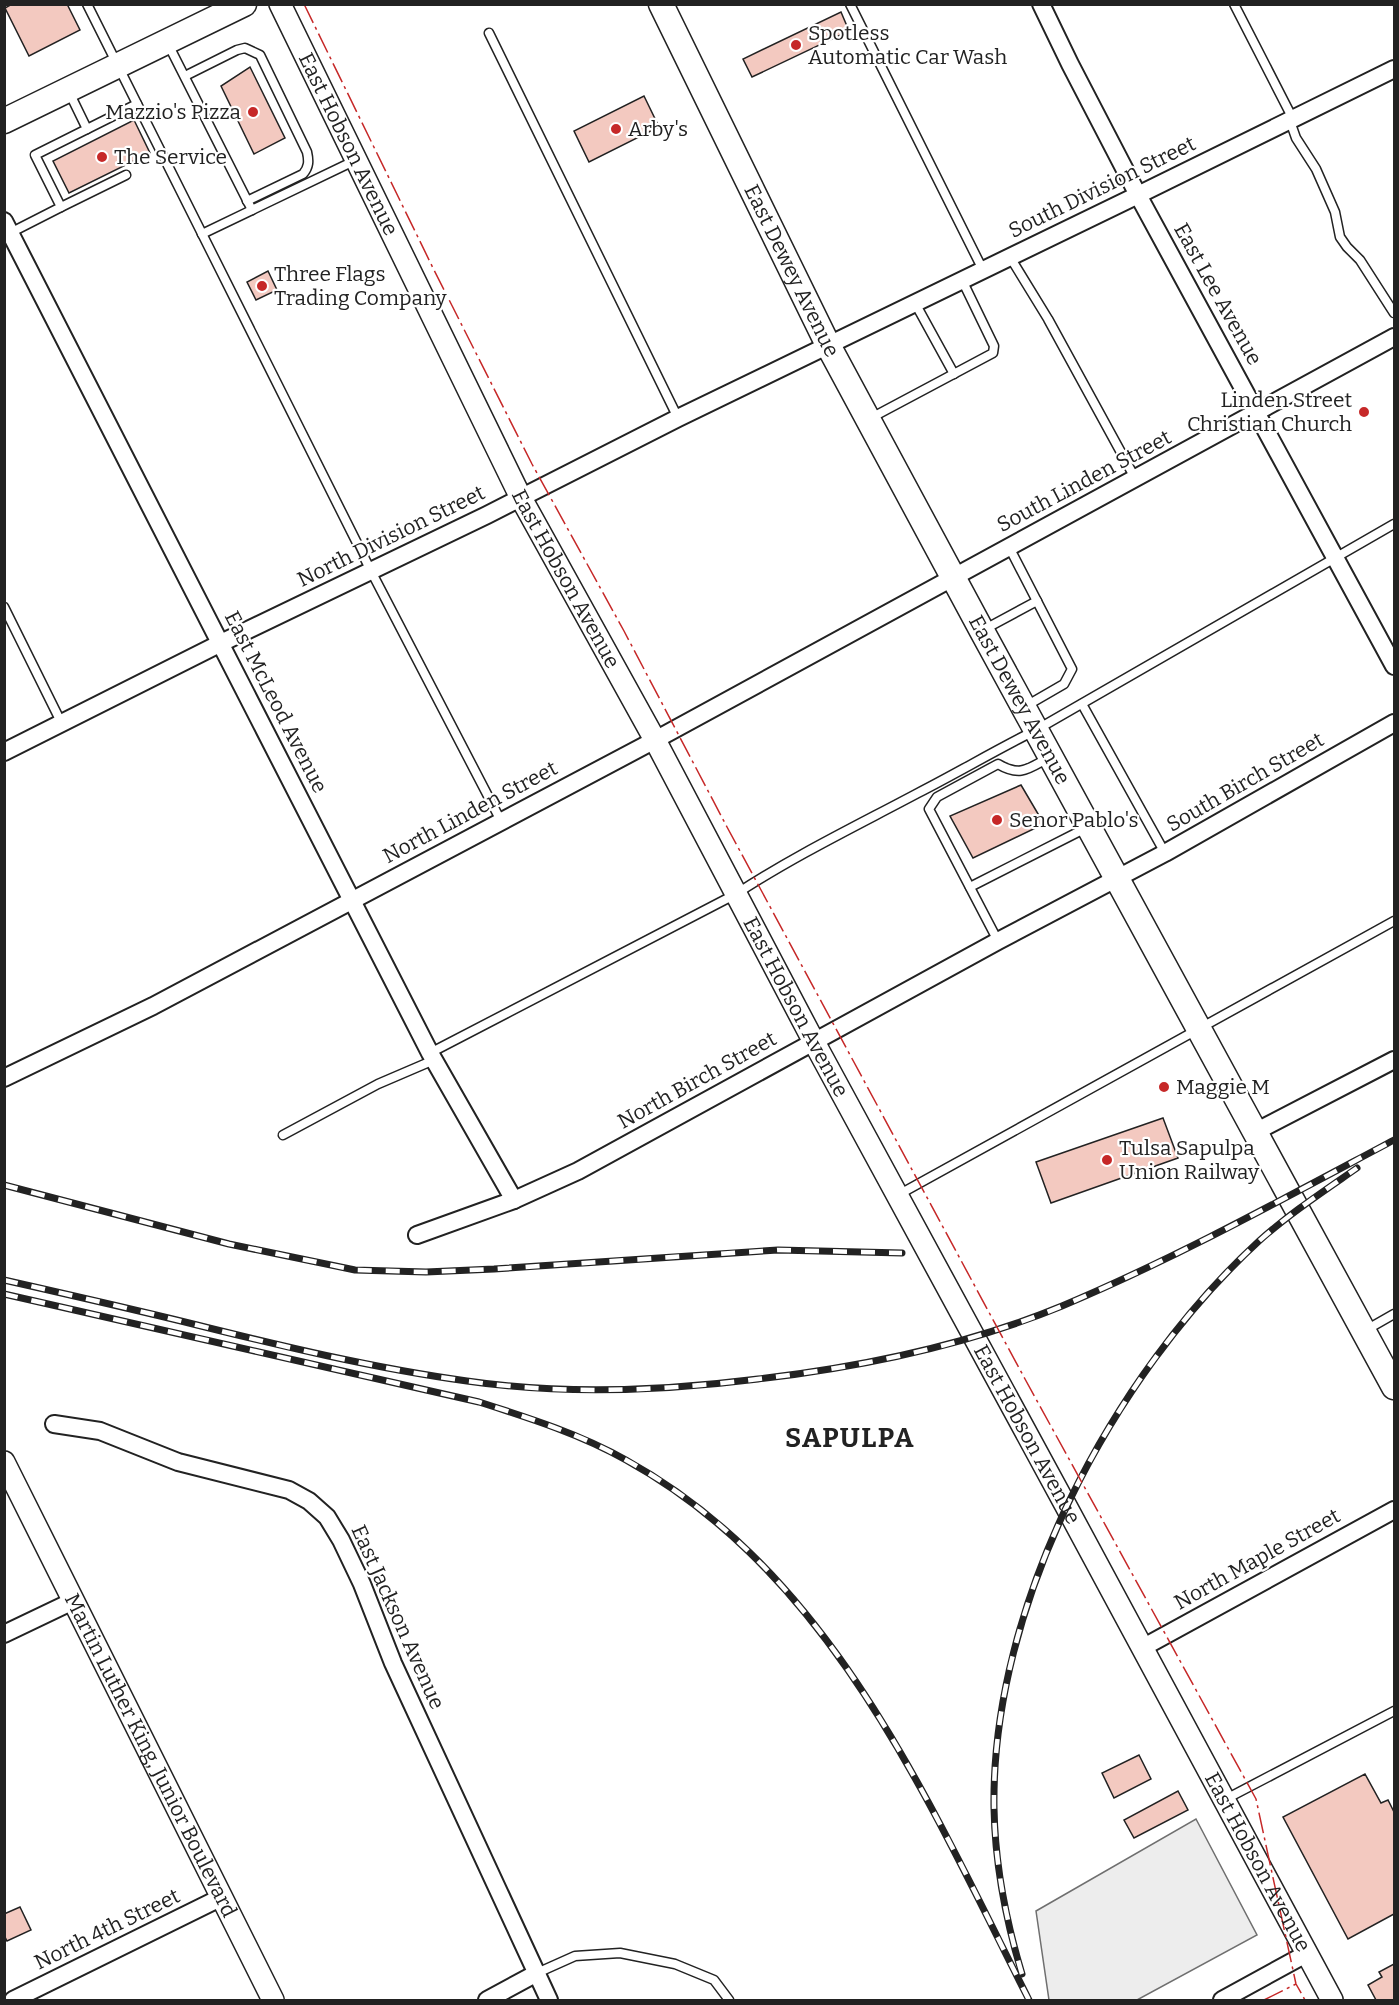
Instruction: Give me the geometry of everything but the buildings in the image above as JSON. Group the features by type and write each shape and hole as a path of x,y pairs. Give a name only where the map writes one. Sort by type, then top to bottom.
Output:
{"main road":[{"path":"4,121 244,4"},
{"name":"East Dewey Avenue","path":"661,4 828,345 981,631 1395,1387"}],"street":[{"name":"East Hobson Avenue","path":"279,4 521,498 655,740 814,1042 1332,2001"},
{"name":"East Lee Avenue","path":"1041,4 1138,195 1395,666"},
{"name":"South Division Street","path":"828,345 1395,69"},
{"name":"East McLeod Avenue","path":"7,227 432,1057 514,1200"},
{"name":"South Linden Street","path":"953,578 1395,338"},
{"name":"North Division Street","path":"4,752 828,345"},
{"name":"North Linden Street","path":"4,1078 153,1006 655,740 953,578"},
{"name":"South Birch Street","path":"1117,879 1395,723"},
{"name":"North Birch Street","path":"417,1235 514,1200 578,1171 998,941 1117,879"},
{"path":"1255,1132 1395,1060"},
{"name":"East Jackson Avenue","path":"54,1424 100,1431 178,1462 289,1490 309,1501 327,1517 362,1584 393,1663 549,2001"},
{"name":"Martin Luther King, Junior Boulevard","path":"4,1462 273,2001"},
{"name":"North Maple Street","path":"1142,1648 1395,1510"},
{"path":"4,1634 73,1601"},
{"name":"North 4th Street","path":"13,2001 222,1897"},
{"path":"1222,2001 1306,1954"},
{"path":"487,2001 537,1973"}],"lane":[{"path":"87,4 371,571 501,821"},
{"path":"850,4 983,270"},
{"path":"1234,4 1292,120 1296,138 1316,169 1335,212 1340,237 1360,260 1395,313"},
{"path":"489,33 678,418"},
{"path":"167,42 252,210"},
{"path":"185,76 237,50 245,48 260,55 308,152 309,161 303,174 247,201"},
{"path":"68,90 87,129"},
{"path":"61,207 34,154 137,104"},
{"path":"202,234 356,160"},
{"path":"7,227 61,207 126,175"},
{"path":"1010,257 1048,319 1135,478"},
{"path":"868,420 993,353 994,346 962,280"},
{"path":"915,303 954,374"},
{"path":"283,1136 736,894 770,871 1036,730 1395,524"},
{"path":"1009,547 1072,669 1064,684 1023,708"},
{"path":"981,631 1037,601"},
{"path":"4,607 62,724"},
{"path":"1082,704 1165,853"},
{"path":"998,941 929,809 937,797 998,764 1006,769 1023,771 1050,757"},
{"path":"970,887 1089,827"},
{"path":"897,1195 1395,921"},
{"path":"1364,1331 1395,1314"},
{"path":"1224,1800 1395,1710"},
{"path":"537,1973 575,1956 620,1953 675,1964 714,1980 729,2001"}],"shaded area":[{"path":"1196,1819 1257,1935 1137,2000 1049,2000 1036,1911"}],"railway":[{"path":"4,1280 327,1356 467,1381 576,1390 649,1389 722,1383 797,1374 874,1361 950,1344 1025,1320 1062,1306 1188,1248 1394,1140"},
{"path":"1022,1974 1002,1892 994,1808 998,1731 1013,1653 1038,1575 1070,1499 1110,1426 1155,1358 1205,1296 1259,1241 1294,1212 1357,1168"},
{"path":"4,1185 229,1244 355,1270 426,1272 494,1269 778,1250 902,1253"},
{"path":"4,1294 479,1402 591,1442 626,1460 698,1508 762,1564 817,1628 867,1698 952,1848 1029,2000"}],"power":[{"path":"304,4 532,464 1025,1379 1256,1799 1296,1984 1305,2000"},
{"path":"1264,2000 1296,1984"}],"place":[{"name":"Spotless Automatic Car Wash","path":"796,45"},
{"name":"Mazzio's Pizza","path":"253,112"},
{"name":"Arby's","path":"616,129"},
{"name":"The Service","path":"102,157"},
{"name":"Three Flags Trading Company","path":"262,286"},
{"name":"Linden Street Christian Church","path":"1364,412"},
{"name":"Senor Pablo's","path":"997,820"},
{"name":"Maggie M","path":"1164,1087"},
{"name":"Tulsa Sapulpa Union Railway","path":"1107,1160"}],"district":[{"name":"SAPULPA","path":"850,1438"}]}
